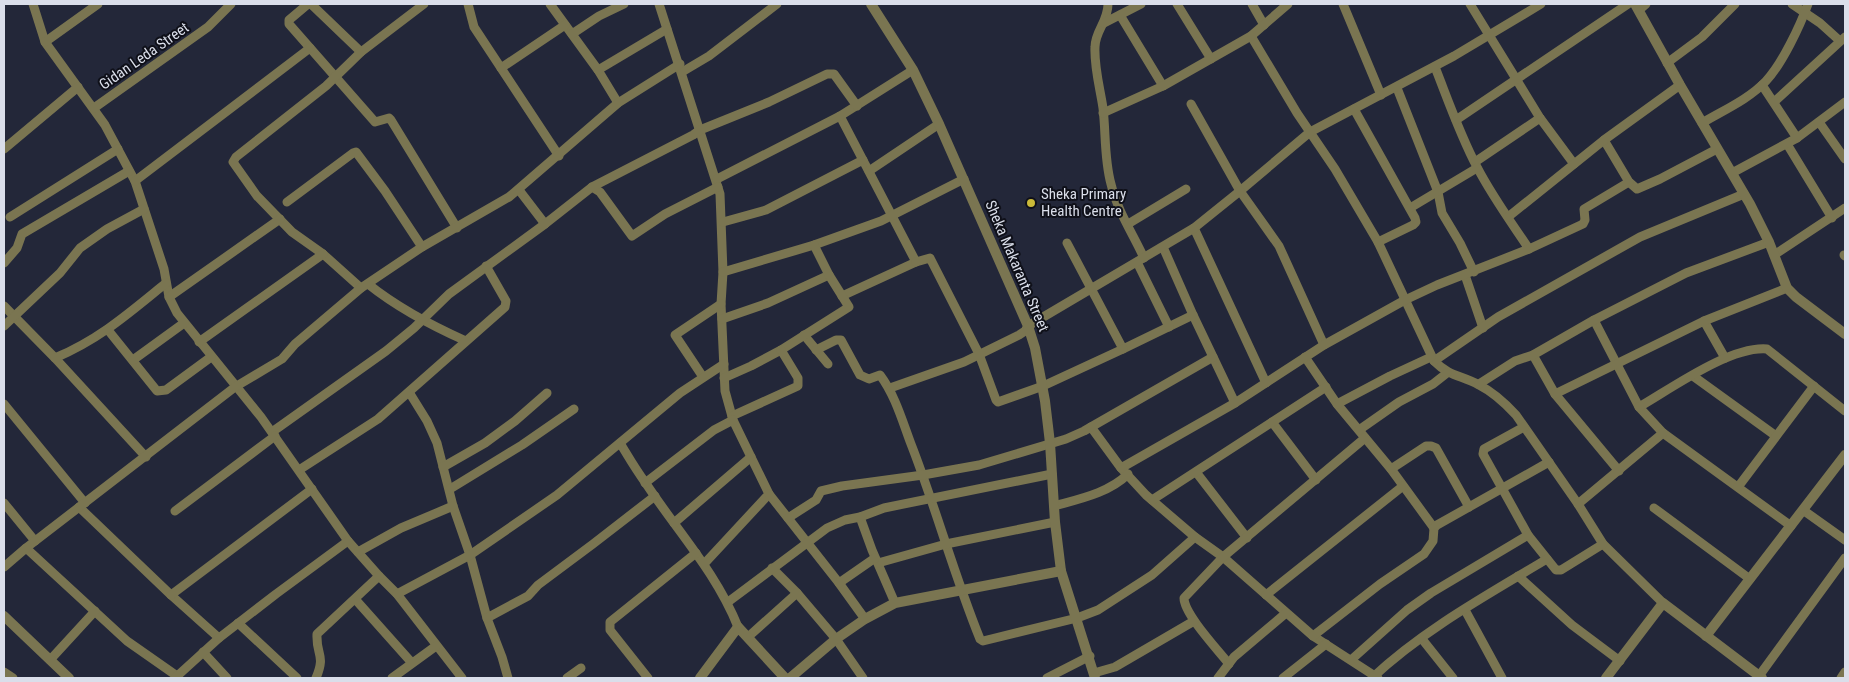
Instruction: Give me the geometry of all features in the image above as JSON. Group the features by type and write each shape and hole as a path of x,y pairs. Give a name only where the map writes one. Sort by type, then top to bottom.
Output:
{"street":[{"path":"33,4 45,42 94,108 135,182 164,269 169,297 184,323 273,434 348,541 397,594 462,678"},
{"path":"45,42 98,4"},
{"name":"Gidan Leda Street","path":"94,108 208,27 231,4"},
{"path":"361,52 309,4 289,22 375,122 386,118 392,120 456,228"},
{"path":"424,4 361,52 335,77 233,162 257,196 292,232 364,286 421,320 466,341"},
{"path":"468,4 474,27 559,156"},
{"path":"550,4 598,70 618,103"},
{"path":"572,34 599,16 624,4"},
{"path":"660,4 718,183 722,222 723,272 721,304 724,378 725,391 732,418 769,494 839,582 865,619"},
{"path":"4,567 235,387 282,359 295,344 364,286 422,247 519,190 618,103 681,68 709,56 777,4"},
{"name":"Sheka Makaranta Street","path":"871,4 913,70 964,179 1028,326 1043,386 1061,571 1095,676"},
{"path":"1108,4 1104,24 1096,37 1095,49 1104,113 1107,167 1118,205 1128,224 1169,326"},
{"path":"1104,24 1140,4"},
{"path":"1177,4 1211,59"},
{"path":"1252,4 1264,24"},
{"path":"1104,113 1163,86 1251,36 1288,4"},
{"path":"1343,4 1381,95"},
{"path":"1470,4 1540,118 1574,164"},
{"path":"1456,120 1628,4"},
{"path":"1667,63 1702,36 1735,4"},
{"path":"1774,102 1842,39 1820,23 1807,8 1792,4"},
{"path":"890,388 964,362 1019,335 1028,326 1194,228 1310,132 1435,67 1490,35 1535,5"},
{"path":"1640,6 1667,63 1744,194 1769,242 1787,288 1796,298 1845,334"},
{"path":"1702,123 1748,96 1762,85 1780,63 1807,8"},
{"path":"1120,15 1163,86"},
{"path":"501,68 565,25"},
{"path":"598,70 667,29"},
{"path":"1251,36 1335,169 1378,242 1433,359 1447,373 1479,384 1508,406 1578,504 1603,544 1663,603 1760,677 1845,558"},
{"path":"135,182 310,48"},
{"path":"1435,67 1476,165 1529,249"},
{"path":"592,187 600,192 632,236 718,183 857,106 913,70"},
{"path":"176,511 273,434 386,351 449,294 592,187 700,130 769,102 832,73 857,106"},
{"path":"1508,217 1604,140 1680,85"},
{"path":"1762,85 1797,138"},
{"path":"4,149 78,87"},
{"path":"1397,88 1438,192 1442,213 1460,243 1474,272"},
{"path":"1732,173 1797,138 1845,102"},
{"path":"1191,104 1240,191 1279,246 1324,345"},
{"path":"1354,109 1416,222 1378,242"},
{"path":"840,116 916,262"},
{"path":"1410,208 1438,192 1540,118"},
{"path":"1820,122 1845,159"},
{"path":"869,171 939,124"},
{"path":"1604,140 1629,182 1634,187 1640,188 1717,149"},
{"path":"1787,144 1832,218"},
{"path":"10,217 118,149"},
{"path":"287,202 353,153 358,153 422,247"},
{"path":"722,222 766,210 863,160"},
{"path":"4,264 16,248 22,234 129,170"},
{"path":"723,272 881,222 964,179"},
{"path":"1054,506 1117,484 1125,471 1324,345 1405,300 1529,249 1583,224 1585,220 1584,209 1629,182"},
{"path":"1128,224 1186,189"},
{"path":"519,190 545,224"},
{"path":"1337,404 1390,376 1433,359 1498,317 1640,237 1744,194"},
{"path":"1774,255 1845,208"},
{"path":"4,326 60,272 80,248 144,209"},
{"path":"169,297 280,219"},
{"path":"1194,228 1266,383"},
{"path":"1479,384 1515,361 1533,354 1594,320 1686,273 1769,242"},
{"path":"1067,243 1123,349"},
{"path":"724,378 752,366 781,350 847,309 848,307 829,275 814,244"},
{"path":"1163,247 1235,403"},
{"path":"198,342 323,254"},
{"path":"842,296 916,262 930,258 980,354 998,402 1043,386 1193,315"},
{"path":"298,470 378,419 506,304 486,266"},
{"path":"722,318 768,303 829,275"},
{"path":"1465,275 1483,328"},
{"path":"55,358 75,350 108,330 166,283"},
{"path":"1555,394 1704,321 1787,288"},
{"path":"703,377 675,335 721,304"},
{"path":"4,306 146,456"},
{"path":"1594,320 1639,407 1663,433 1791,526"},
{"path":"1704,321 1724,358"},
{"path":"133,360 184,323"},
{"path":"108,330 157,391 166,390 211,356"},
{"path":"804,335 828,364"},
{"path":"816,350 836,340 841,340 860,375 868,379 880,375 890,388 923,475 973,621 983,641 1077,618 1098,610 1152,575 1195,537"},
{"path":"1639,407 1724,358 1757,348 1767,348 1845,411"},
{"path":"645,484 732,418 798,386 798,378 781,350"},
{"path":"1533,354 1555,394 1619,471"},
{"path":"788,518 816,500 821,491 842,486 979,465 1066,439 1091,427 1213,357"},
{"path":"1305,357 1337,404 1391,469 1434,528 1433,541 1424,554 1380,584 1313,636"},
{"path":"397,594 470,555 557,495 680,393 724,364"},
{"path":"1358,430 1399,402 1433,384 1447,373"},
{"path":"1693,376 1776,436"},
{"path":"1738,487 1814,386"},
{"path":"1152,500 1326,387"},
{"path":"409,392 427,421 437,443 454,506 508,678"},
{"path":"444,467 484,443 547,393"},
{"path":"4,404 82,505 171,595 219,638"},
{"path":"450,489 522,445 574,409"},
{"path":"1272,422 1316,480"},
{"path":"1091,427 1125,471 1152,500 1195,537 1223,557 1313,636 1375,677 1422,638 1518,576 1547,560"},
{"path":"1524,427 1484,449 1484,457 1528,535 1556,570 1561,570 1603,544"},
{"path":"1578,504 1663,433"},
{"path":"1229,664 1194,621 1184,602 1184,598 1223,557 1365,438"},
{"path":"620,443 645,484 704,564 728,602 738,627 785,678"},
{"path":"1391,469 1426,446 1436,448 1469,507"},
{"path":"1706,636 1845,455"},
{"path":"674,523 751,457"},
{"path":"1434,528 1549,462"},
{"path":"1196,472 1247,538"},
{"path":"728,602 827,528 845,520 860,517 884,508 1052,474"},
{"path":"1266,595 1404,486"},
{"path":"171,595 312,489"},
{"path":"704,564 769,494"},
{"path":"488,618 528,596 538,584 655,496"},
{"path":"4,503 35,541"},
{"path":"358,552 401,528 454,506"},
{"path":"1654,508 1750,579"},
{"path":"1803,510 1845,540"},
{"path":"860,517 894,603"},
{"path":"839,582 877,561 946,544 1055,522"},
{"path":"1351,660 1407,610 1431,593 1528,535"},
{"path":"26,548 127,640 176,677 219,638 348,541"},
{"path":"648,678 610,630 610,622 696,553"},
{"path":"772,568 797,593 836,639 863,678"},
{"path":"790,678 836,639 865,619 894,603 1061,571"},
{"path":"316,678 322,661 317,634 379,576"},
{"path":"1518,576 1572,625 1620,661"},
{"path":"748,637 797,593"},
{"path":"355,599 412,663"},
{"path":"1606,678 1663,603"},
{"path":"1465,610 1502,678"},
{"path":"50,660 95,611"},
{"path":"1218,678 1229,664 1286,612"},
{"path":"4,616 69,678"},
{"path":"1095,676 1115,667 1194,621"},
{"path":"238,623 297,678"},
{"path":"700,678 738,627"},
{"path":"1422,638 1453,678"},
{"path":"1283,678 1326,644"},
{"path":"392,678 436,646"},
{"path":"203,652 227,678"},
{"path":"1046,678 1090,656"},
{"path":"567,678 581,668"},
{"path":"4,672 14,678"},
{"path":"1840,678 1845,672"}],"place":[{"name":"Sheka Primary Health Centre","path":"1031,203"}]}
